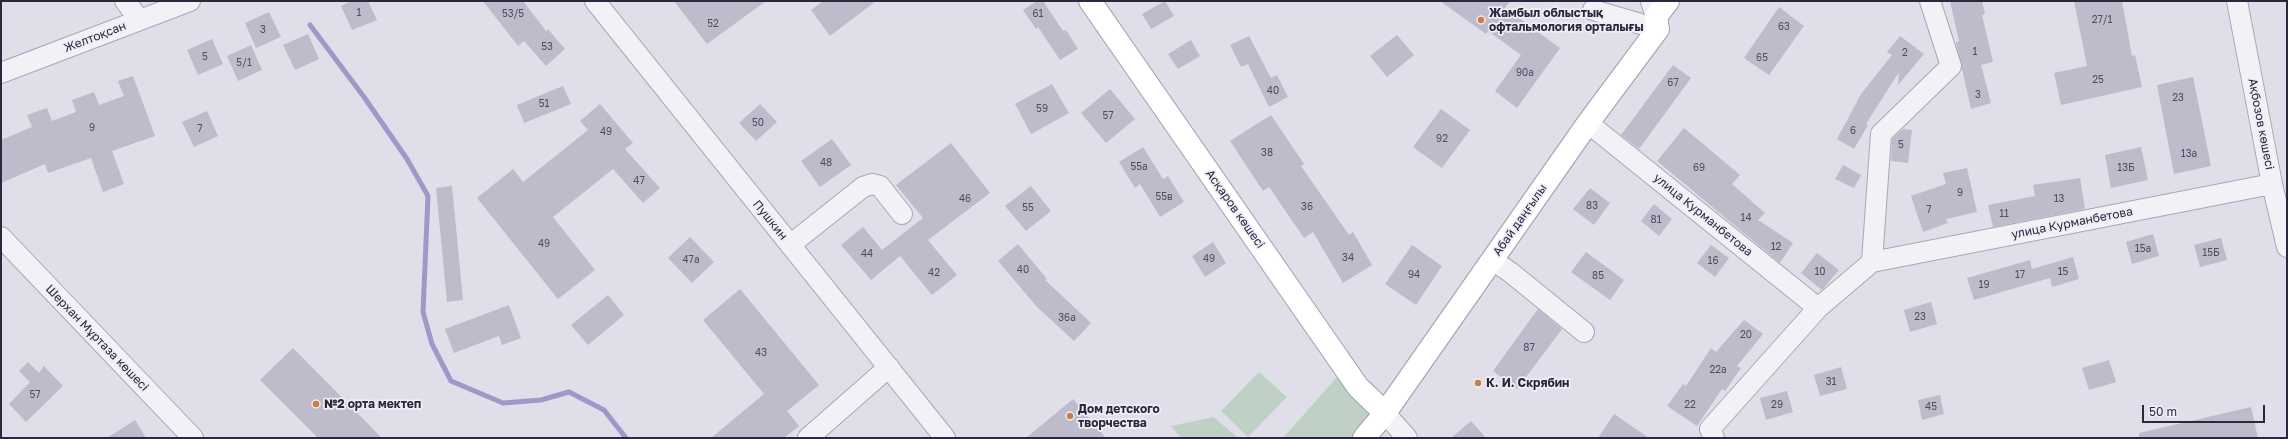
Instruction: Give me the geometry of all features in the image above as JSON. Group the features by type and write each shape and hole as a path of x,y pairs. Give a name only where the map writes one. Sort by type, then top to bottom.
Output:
{"main road":[{"name":"Асқаров көшесі","path":"1090,1 1358,387 1385,413"},
{"name":"Абай даңғылы","path":"1364,438 1385,413 1588,123 1658,12"}],"street":[{"path":"125,1 140,20"},
{"name":"Желтоқсан","path":"1,73 190,1"},
{"name":"Пушкин","path":"595,1 945,438"},
{"path":"1872,262 1881,134 1951,66 1930,1"},
{"name":"Ақбозов көшесі","path":"2237,1 2272,184 2287,247"},
{"path":"1593,10 1658,12"},
{"name":"улица Курманбетова","path":"1588,123 1818,308"},
{"path":"790,245 863,187 872,184 880,186 902,214"},
{"name":"улица Курманбетова","path":"1714,438 1710,429 1818,308 1872,262 2272,184"},
{"name":"Шерхан Мұртаза көшесі","path":"1,237 193,438"},
{"path":"1492,260 1510,272 1584,332"},
{"path":"808,438 888,367"},
{"path":"1385,413 1407,438"}],"green space":[{"path":"1259,372 1287,397 1248,437 1221,411"},
{"path":"1337,377 1390,424 1374,438 1283,438"},
{"path":"1214,417 1238,438 1181,438 1171,426"}],"building":[{"path":"351,1 368,1 377,20 352,30 341,6"},
{"path":"483,1 523,1 546,31 548,29 565,49 546,66 524,41 518,46"},
{"path":"674,1 766,1 707,44"},
{"path":"823,1 876,1 830,36 811,10"},
{"path":"1037,1 1043,1 1063,31 1066,30 1078,49 1060,60 1038,27 1036,29 1023,10"},
{"path":"1165,1 1174,16 1151,29 1142,14"},
{"path":"1440,1 1510,1 1505,8 1560,48 1517,108 1495,91 1521,55 1488,31 1486,34"},
{"path":"1950,1 1982,1 1985,14 1982,15 1993,62 1981,65 1991,103 1971,109 1956,42 1959,41"},
{"path":"2074,1 2122,1 2132,56 2135,55 2142,87 2061,105 2054,73 2087,66"},
{"path":"1779,7 1804,26 1769,75 1744,58"},
{"path":"269,12 281,37 256,48 245,23"},
{"path":"308,34 319,59 295,70 283,45"},
{"path":"1397,35 1414,55 1387,77 1370,56"},
{"path":"1249,36 1271,78 1277,75 1288,97 1269,107 1248,64 1241,67 1230,45"},
{"path":"1900,36 1924,54 1898,85 1899,72 1866,124 1868,125 1854,149 1837,139 1861,94 1892,55 1887,52"},
{"path":"212,39 223,64 198,75 187,50"},
{"path":"1191,40 1200,56 1178,69 1168,54"},
{"path":"251,45 262,70 238,81 227,56"},
{"path":"1673,65 1691,78 1639,149 1621,135"},
{"path":"133,76 155,136 112,151 124,184 103,192 91,158 48,173 45,164 1,183 1,140 32,127 27,115 47,108 52,121 76,112 72,100 94,92 99,105 124,96 118,81"},
{"path":"2193,77 2211,166 2174,174 2157,85"},
{"path":"1052,84 1069,113 1031,134 1015,104"},
{"path":"563,86 571,104 524,123 517,105"},
{"path":"1110,89 1135,119 1106,143 1081,113"},
{"path":"600,104 633,143 625,149 660,188 643,203 613,169 553,217 595,270 558,299 477,198 513,169 523,182 588,130 580,121"},
{"path":"760,104 777,122 756,141 739,123"},
{"path":"1441,109 1470,130 1442,168 1413,147"},
{"path":"207,111 218,136 194,147 182,122"},
{"path":"1271,115 1304,164 1301,166 1349,235 1353,232 1372,265 1343,283 1313,232 1304,238 1269,187 1263,191 1230,141"},
{"path":"1684,128 1740,175 1732,184 1765,213 1758,220 1793,243 1780,263 1657,161"},
{"path":"1903,129 1912,130 1908,163 1891,161 1892,139"},
{"path":"832,139 851,165 820,187 801,161"},
{"path":"951,143 990,193 928,240 957,275 932,295 900,256 871,280 841,245 863,227 882,250 923,218 896,185"},
{"path":"1143,147 1163,179 1168,176 1184,202 1160,217 1140,184 1135,188 1119,162"},
{"path":"2141,147 2148,180 2111,188 2105,155"},
{"path":"1843,165 1861,175 1854,188 1835,179"},
{"path":"1967,168 1977,212 1946,219 1948,223 1923,232 1911,196 1946,184 1943,173"},
{"path":"2080,178 2085,209 1993,227 1988,205 2035,196 2033,185"},
{"path":"452,186 463,300 447,302 436,188"},
{"path":"1031,186 1051,211 1026,231 1005,206"},
{"path":"1590,188 1610,203 1594,225 1573,209"},
{"path":"1654,204 1672,219 1659,236 1641,221"},
{"path":"2153,234 2159,256 2132,264 2126,242"},
{"path":"690,237 714,262 692,283 668,258"},
{"path":"2221,238 2227,260 2200,267 2194,245"},
{"path":"1213,242 1226,263 1205,277 1192,256"},
{"path":"1018,244 1047,279 1045,280 1091,323 1074,341 1037,307 998,261"},
{"path":"1412,245 1442,266 1416,305 1385,284"},
{"path":"1711,245 1729,258 1715,277 1697,263"},
{"path":"1586,252 1624,280 1610,300 1571,272"},
{"path":"1817,253 1839,270 1822,290 1801,273"},
{"path":"2073,257 2079,279 2052,287 2050,278 1974,300 1967,278 2030,260 2032,269"},
{"path":"740,289 819,385 787,411 799,426 784,438 711,438 764,394 703,320"},
{"path":"608,295 624,315 588,345 571,325"},
{"path":"1931,302 1937,324 1910,332 1904,310"},
{"path":"509,305 521,338 502,345 499,336 454,353 445,329"},
{"path":"1538,309 1562,329 1517,389 1493,371"},
{"path":"1744,320 1763,334 1737,366 1741,368 1725,391 1722,389 1697,426 1667,406 1683,384 1686,386 1711,348 1716,352"},
{"name":"№2 орта мектеп","path":"293,348 382,438 318,438 260,380"},
{"path":"2109,360 2116,382 2089,390 2082,368"},
{"path":"28,362 39,373 44,366 63,386 26,422 9,404 30,382 19,371"},
{"path":"1841,367 1847,389 1820,396 1814,375"},
{"path":"1787,391 1793,412 1766,420 1760,398"},
{"path":"1940,395 1944,414 1922,420 1918,400"},
{"name":"Дом детского творчества","path":"1073,399 1106,438 1026,438"},
{"path":"2251,407 2258,438 2139,438 2139,433"},
{"path":"1614,414 1649,438 1598,438"},
{"path":"135,420 146,438 107,438"},
{"path":"1471,421 1486,438 1451,438"}],"waterway":[{"path":"310,25 364,97 407,159 428,196 423,312 432,344 451,381 503,403 541,400 569,392 604,410 626,438"}],"place":[{"name":"Жамбыл облыстық офтальмология орталығы","path":"1481,20"},
{"name":"К. И. Скрябин","path":"1478,383"},
{"name":"№2 орта мектеп","path":"316,404"},
{"name":"Дом детского творчества","path":"1070,416"}]}
